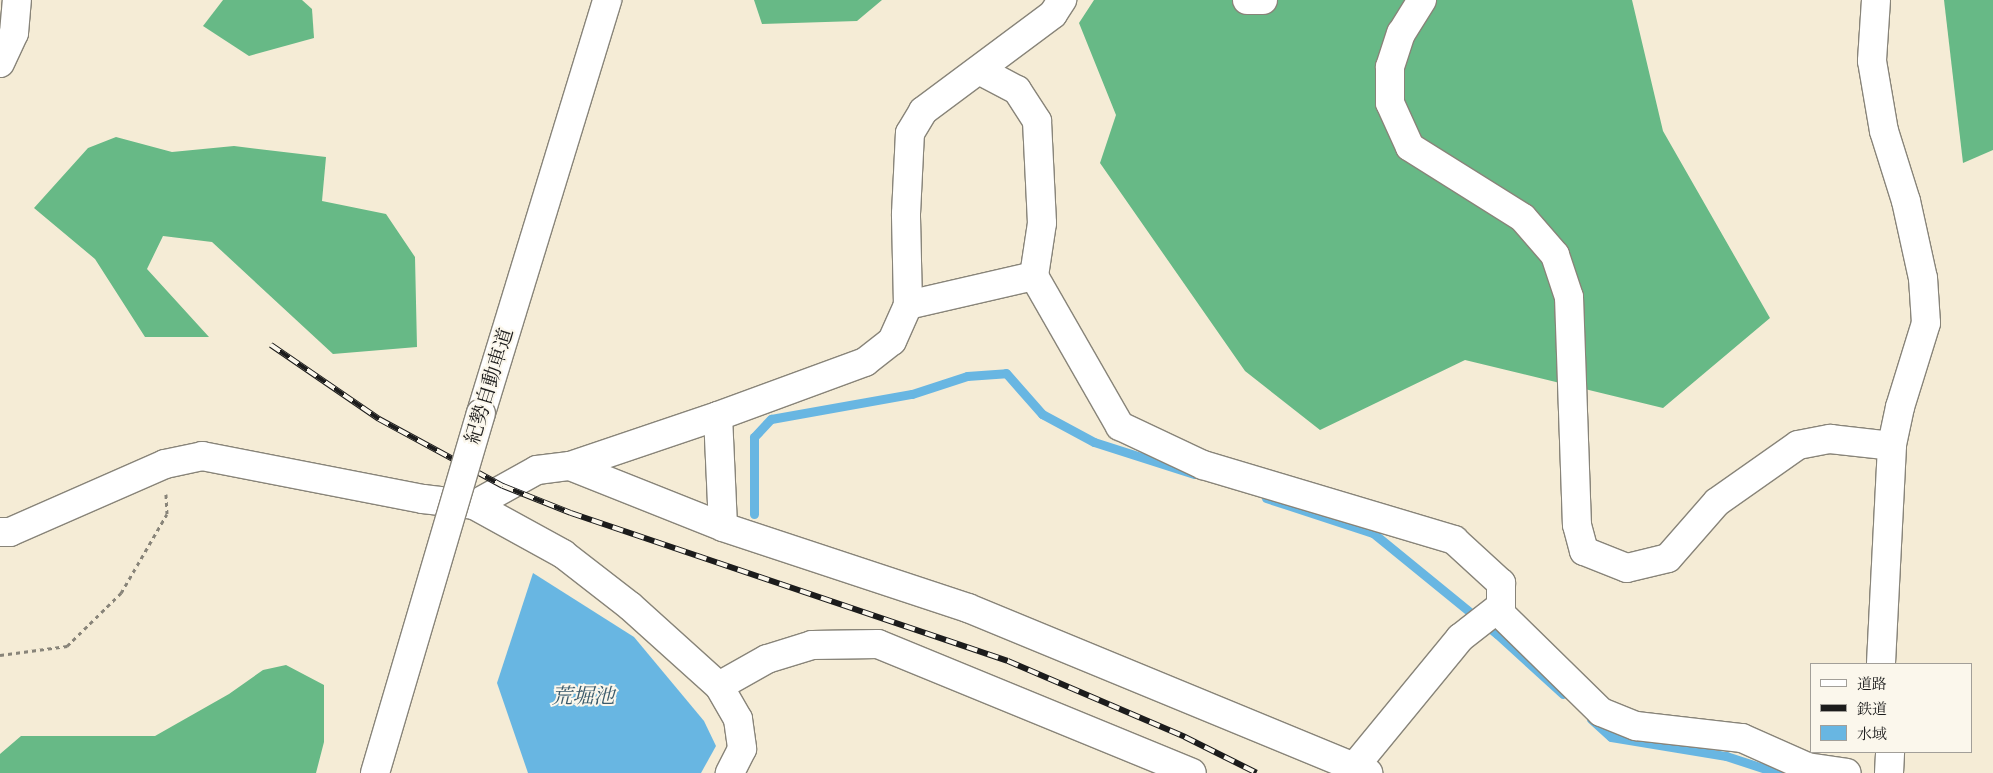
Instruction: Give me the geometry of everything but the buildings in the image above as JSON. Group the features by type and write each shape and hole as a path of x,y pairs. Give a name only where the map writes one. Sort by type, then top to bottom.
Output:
{"main road":[{"path":"0,63 14,34 17,0"},
{"name":"紀勢自動車道","path":"375,773 481,413 607,0"},
{"path":"474,505 537,470 570,466 718,416 865,362 892,342 908,305 906,214 910,133 923,111 1053,14 1062,0"},
{"path":"1247,0 1264,0"},
{"path":"1422,0 1401,33 1390,67 1390,103 1410,147 1523,218 1555,255 1569,297 1577,525 1584,551 1627,568 1668,558 1717,502 1798,445 1830,439 1892,446"},
{"path":"1876,0 1872,62 1884,131 1906,202 1923,278 1926,323 1900,407 1892,446 1881,663"},
{"path":"979,70 1017,90 1037,120 1042,223 1034,276 1120,426 1203,465 1454,540 1501,583 1501,614 1602,712 1636,726 1742,738 1807,767 1847,773"},
{"path":"908,305 1034,276"},
{"path":"718,416 723,527"},
{"path":"0,532 10,532 165,464 202,456 423,499 474,505 563,554 630,606 719,686 738,719 742,749 730,773"},
{"path":"570,466 723,527 968,608 1361,769 1460,638 1501,606"},
{"path":"719,686 767,659 812,645 878,644 1192,773"},
{"path":"1889,773 1890,753"}],"path":[{"path":"0,655 66,646 121,593 167,514 165,464"}],"green space":[{"path":"223,0 302,0 312,9 314,38 249,56 203,26"},
{"path":"754,0 882,0 857,21 762,24"},
{"path":"1094,0 1632,0 1663,131 1770,318 1663,408 1465,360 1320,430 1245,371 1100,163 1116,115 1079,23"},
{"path":"1944,0 1993,0 1993,150 1963,163"},
{"path":"116,137 172,152 234,146 326,157 322,201 386,214 415,257 417,347 333,354 212,242 163,236 147,269 209,337 145,337 95,259 34,208 88,148"},
{"path":"286,665 324,685 324,742 316,773 0,773 0,754 21,736 155,736 229,694 263,670"}],"water":[{"name":"荒堀池","path":"533,573 634,637 704,721 716,746 701,773 528,773 497,683"}],"waterway":[{"path":"754,514 754,437 771,419 912,394 967,376 1006,373 1042,414 1094,442 1194,474"},
{"path":"1266,498 1373,533 1497,634 1563,694"},
{"path":"1591,719 1611,737 1726,756 1778,773"}],"railway":[{"path":"271,345 379,419 503,486 571,513 1008,661 1185,737 1257,773"}]}
